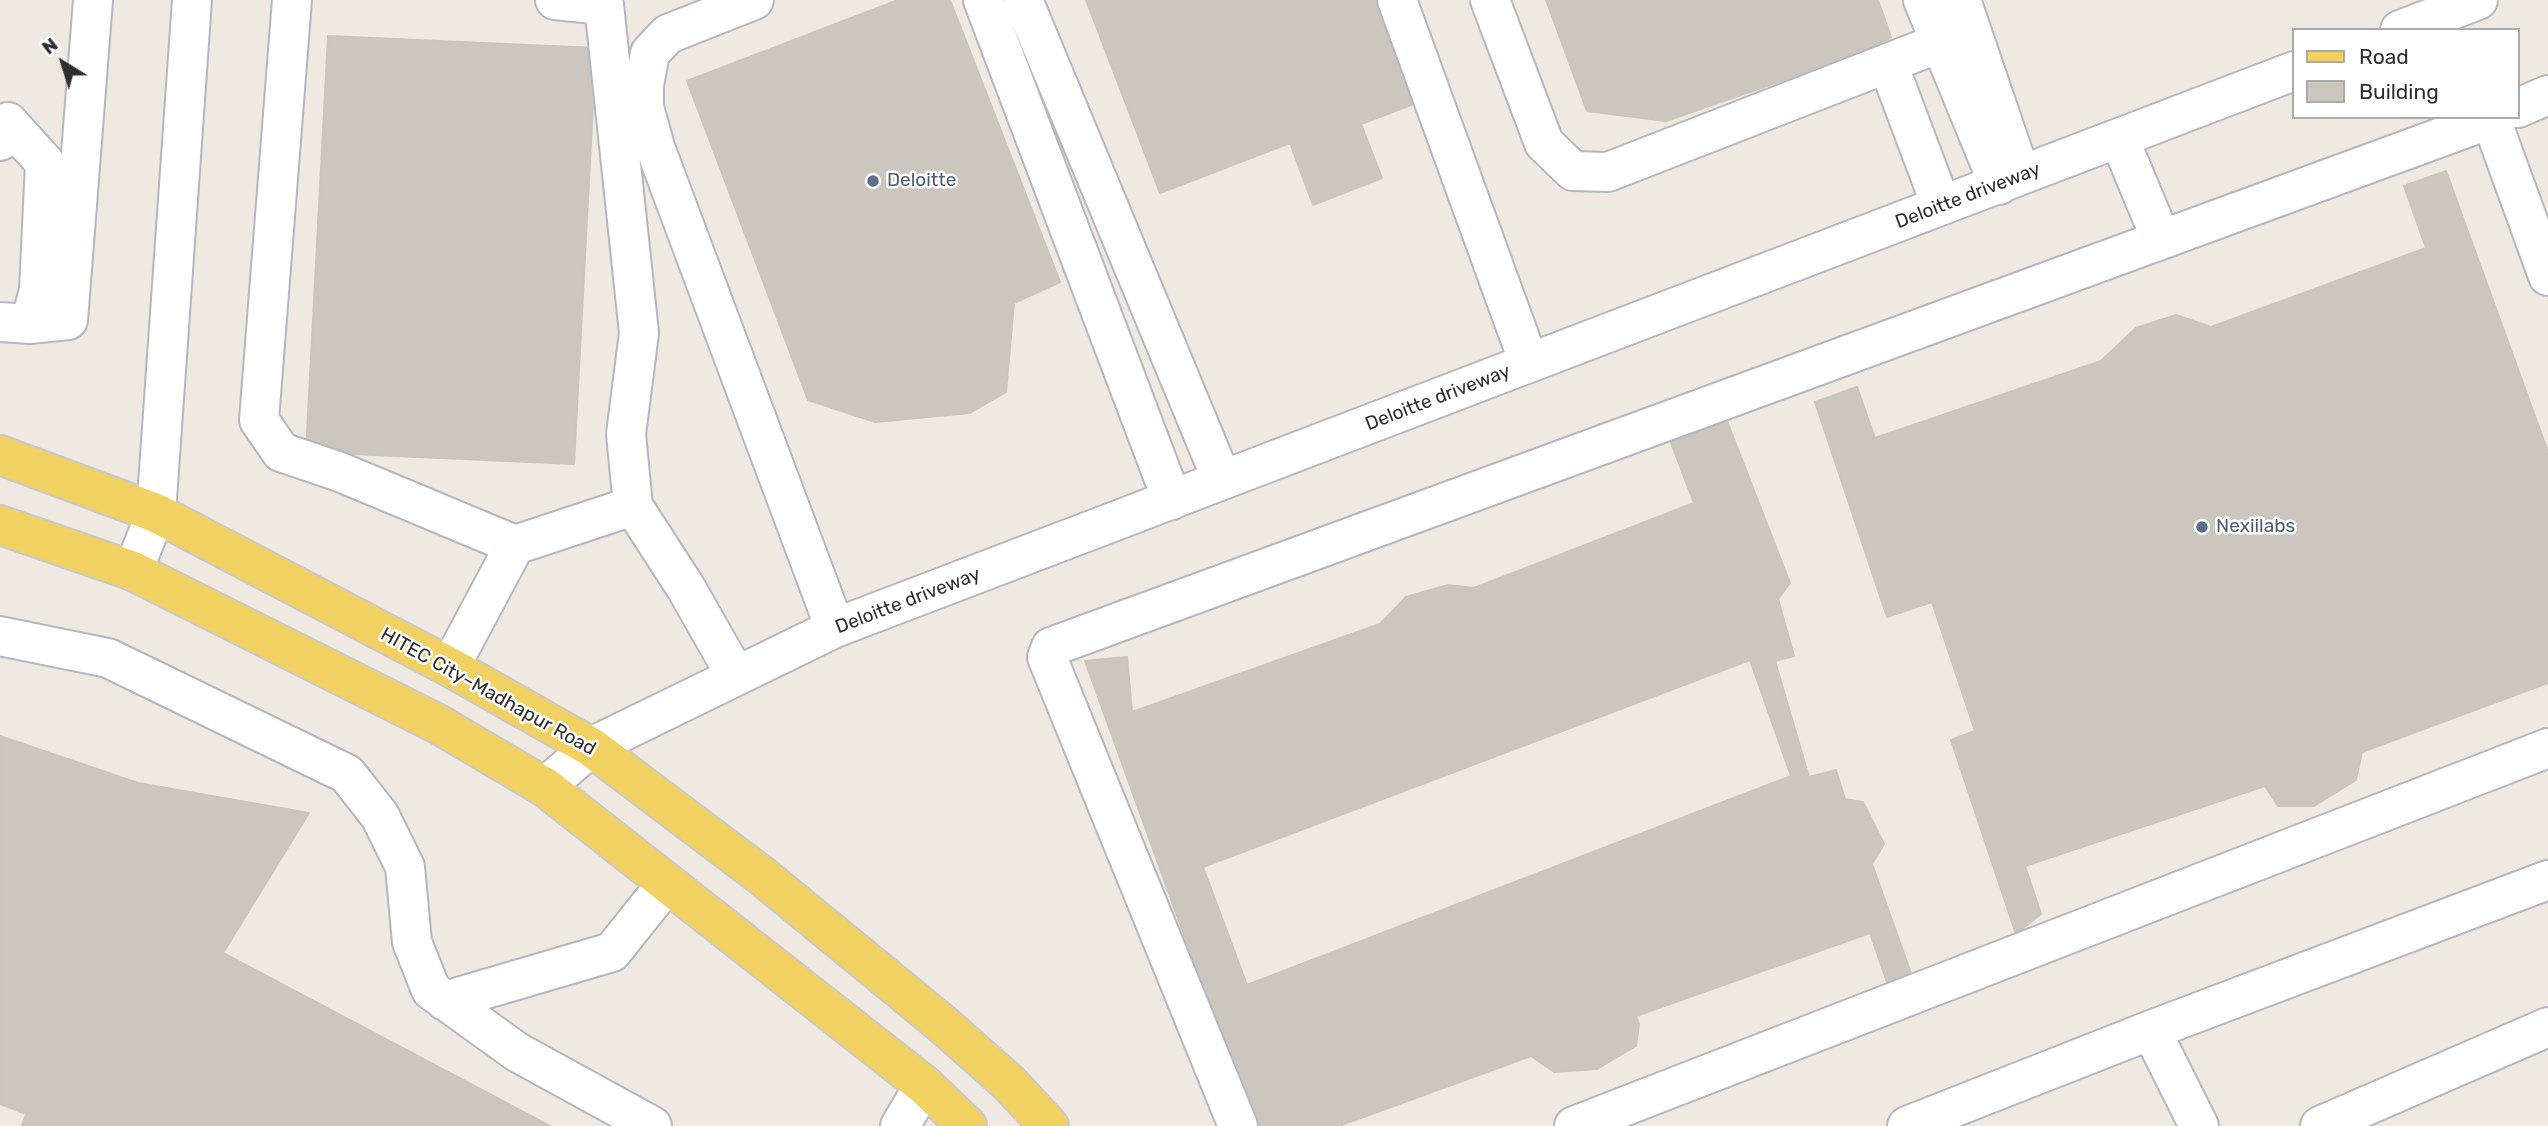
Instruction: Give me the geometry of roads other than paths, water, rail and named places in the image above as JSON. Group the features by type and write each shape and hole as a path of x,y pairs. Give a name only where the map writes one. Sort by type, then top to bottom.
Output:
{"main road":[{"name":"HITEC City–Madhapur Road","path":"0,455 156,513 450,667 591,747 762,876 940,1022 1009,1083 1049,1126"},
{"path":"0,525 133,570 438,723 545,788 924,1085 967,1126"}],"street":[{"path":"11,323 68,320 93,0"},
{"path":"133,570 156,513 192,0"},
{"path":"292,0 259,420 281,452 340,472 515,545 633,506"},
{"path":"555,0 604,5 639,333 626,434 633,506 686,588 736,676"},
{"path":"754,0 668,34 650,53 644,85 644,107 655,147 835,628"},
{"path":"983,0 1172,500"},
{"path":"1024,0 1222,480"},
{"path":"1397,0 1529,363"},
{"path":"1490,0 1544,143 1573,171 1608,172 1942,42"},
{"path":"1923,0 2010,180"},
{"path":"1961,0 2010,180"},
{"path":"2403,28 2434,8 2478,0"},
{"path":"1888,64 1941,205"},
{"name":"Deloitte driveway","path":"545,788 591,747 835,628 2292,72"},
{"path":"2520,107 2548,95"},
{"path":"1238,1126 1047,657 1051,647 2491,119"},
{"path":"2503,119 2548,276"},
{"path":"0,143 8,122 45,163 39,290 11,323"},
{"path":"2119,138 2161,239"},
{"path":"450,667 515,545"},
{"path":"0,636 108,658 347,774 380,816 405,867 412,942 430,990 517,1052 652,1126"},
{"path":"1574,1126 2548,748"},
{"path":"1907,1126 2151,1030 2548,880"},
{"path":"445,1000 611,952 667,883"},
{"path":"2319,1126 2548,1027"},
{"path":"2151,1030 2199,1126"},
{"path":"900,1126 924,1085"}],"place":[{"name":"Deloitte","path":"873,181"},
{"name":"Nexiilabs","path":"2202,527"}]}
